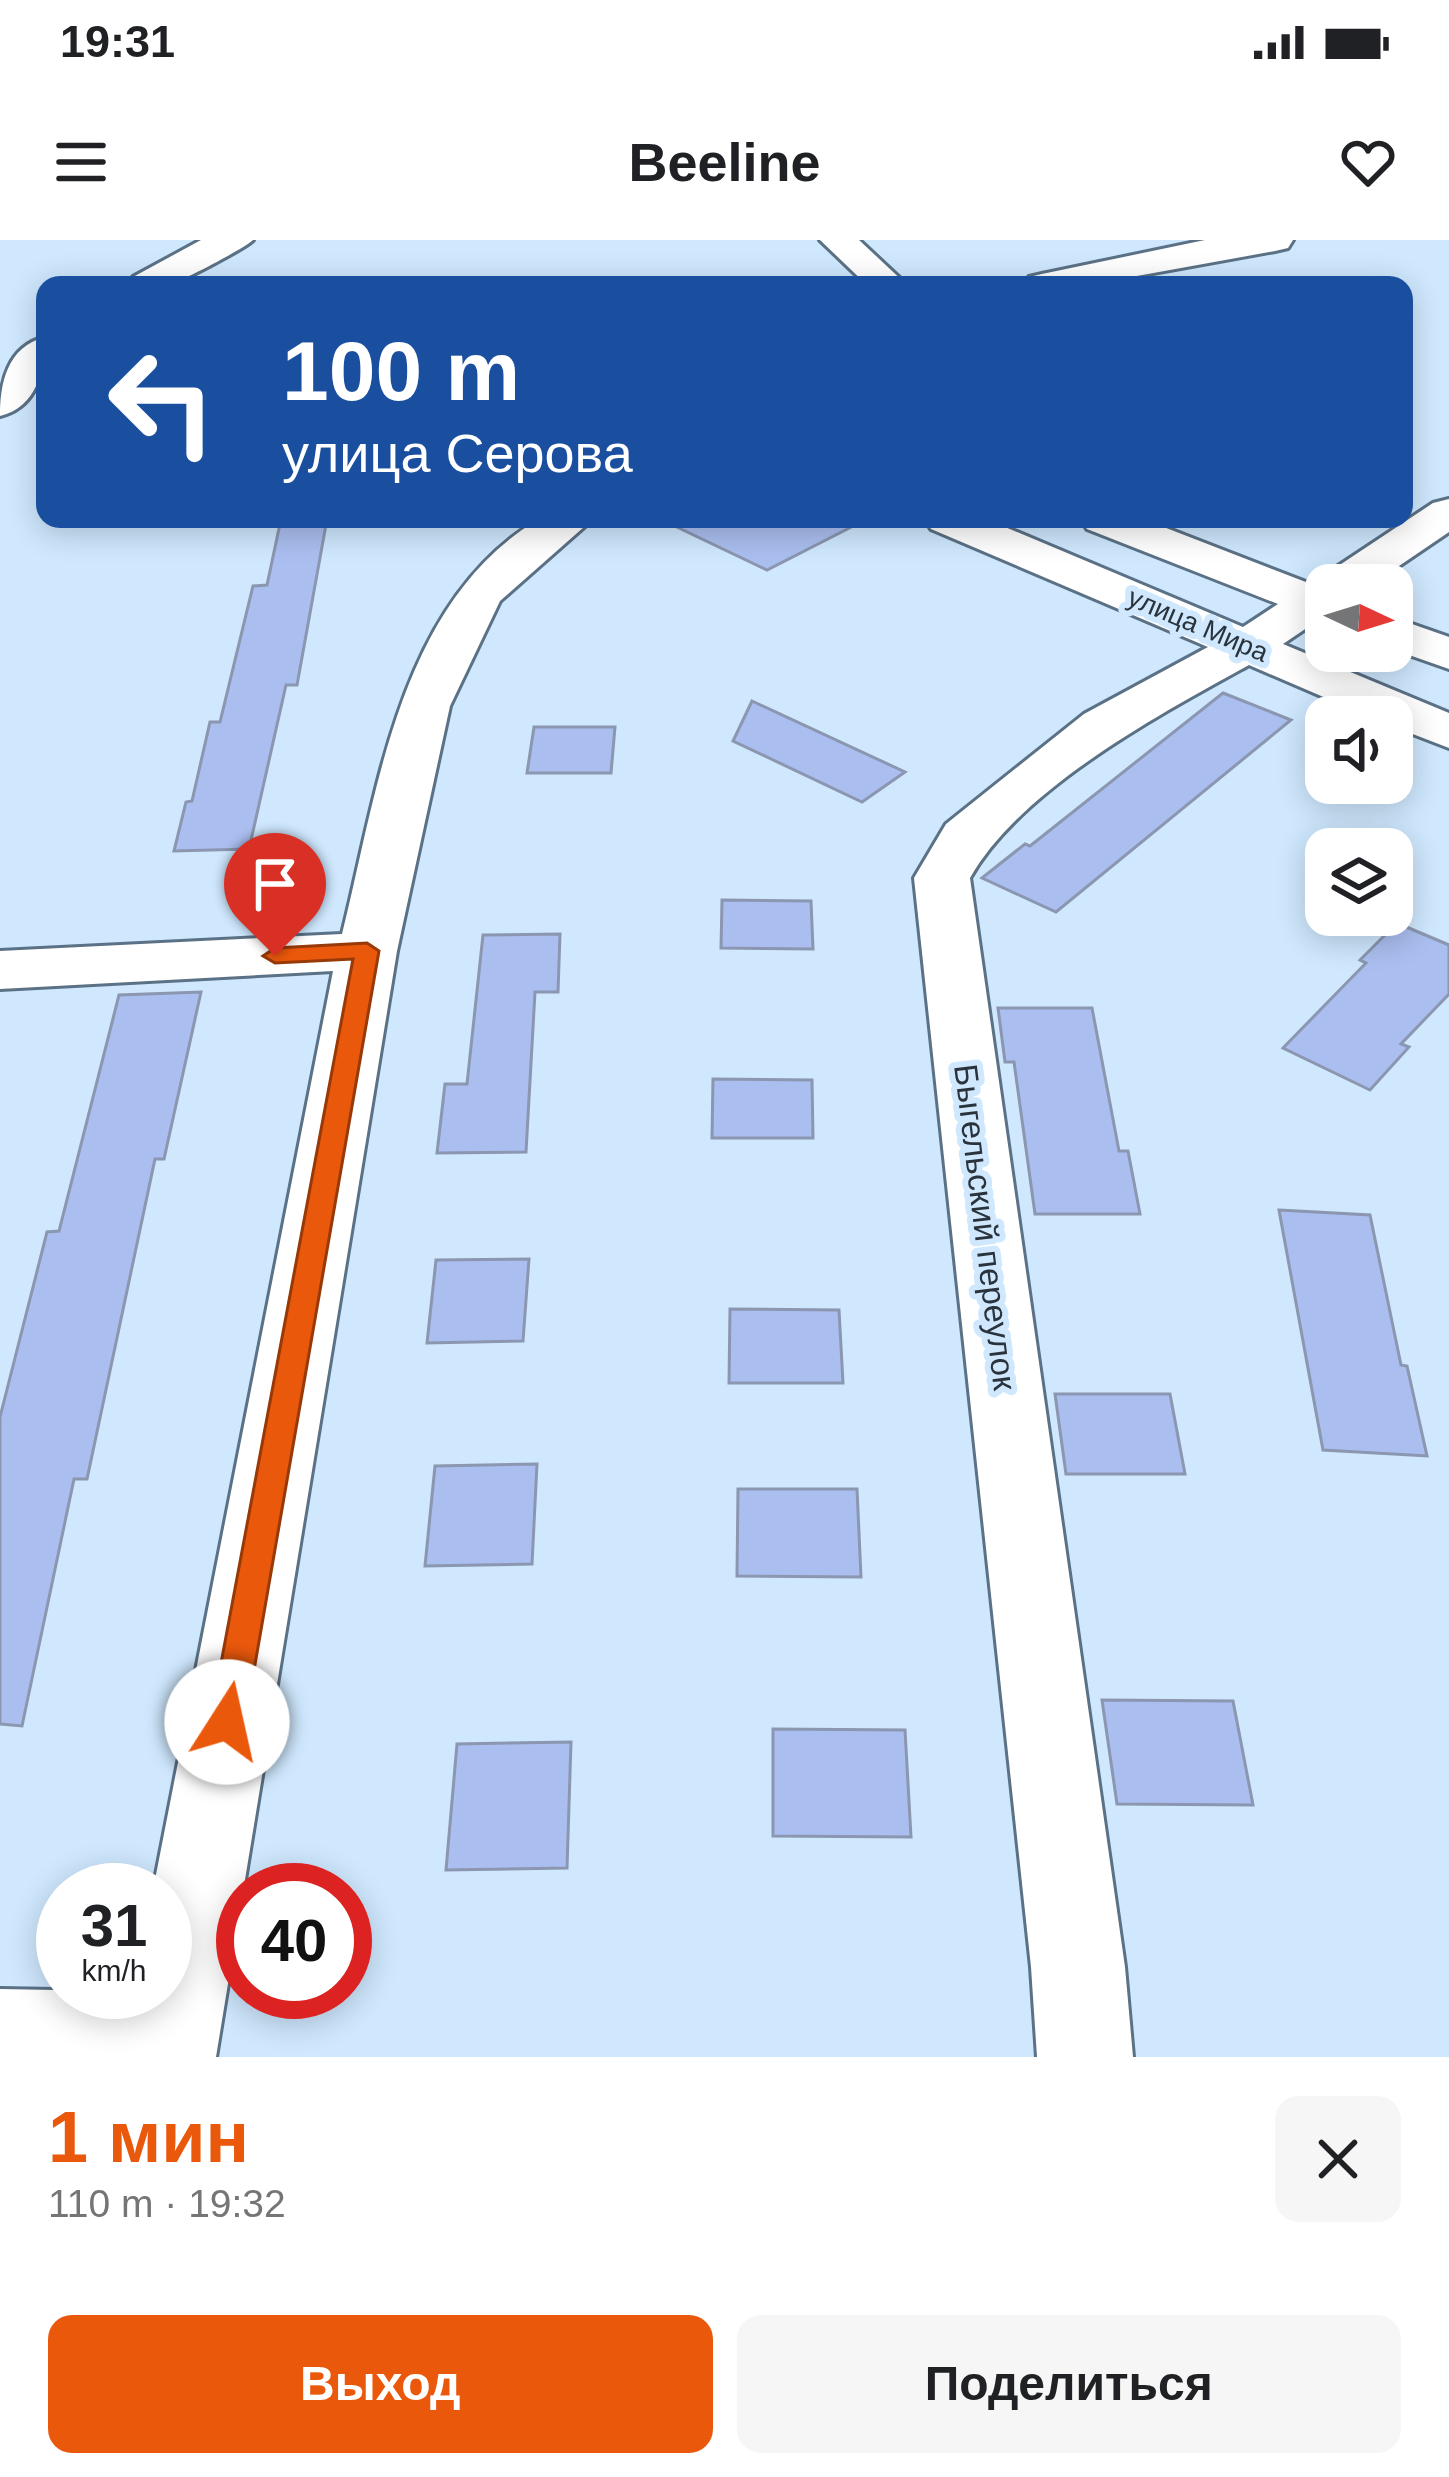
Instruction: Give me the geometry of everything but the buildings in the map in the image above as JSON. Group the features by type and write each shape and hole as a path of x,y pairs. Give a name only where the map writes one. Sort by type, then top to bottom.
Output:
{"street":[{"path":"161,276 200,253 235,240"},
{"path":"838,240 879,276"},
{"path":"1079,276 1144,260 1275,240"},
{"path":"0,405 36,360"},
{"path":"0,405 36,409"},
{"name":"Быгельский переулок","path":"1373,564 1449,512"},
{"path":"0,2037 169,2048 367,951 424,706 479,594 556,528"},
{"name":"улица Мира","path":"968,528 1449,732"},
{"name":"улица Мира","path":"1129,528 1305,588"},
{"name":"Быгельский переулок","path":"1085,2057 1078,1967 942,878 966,836 1102,725 1305,610"},
{"path":"1413,640 1449,654"},
{"path":"0,970 367,951"}],"route":[{"path":"227,1722 367,951 275,956"}]}
